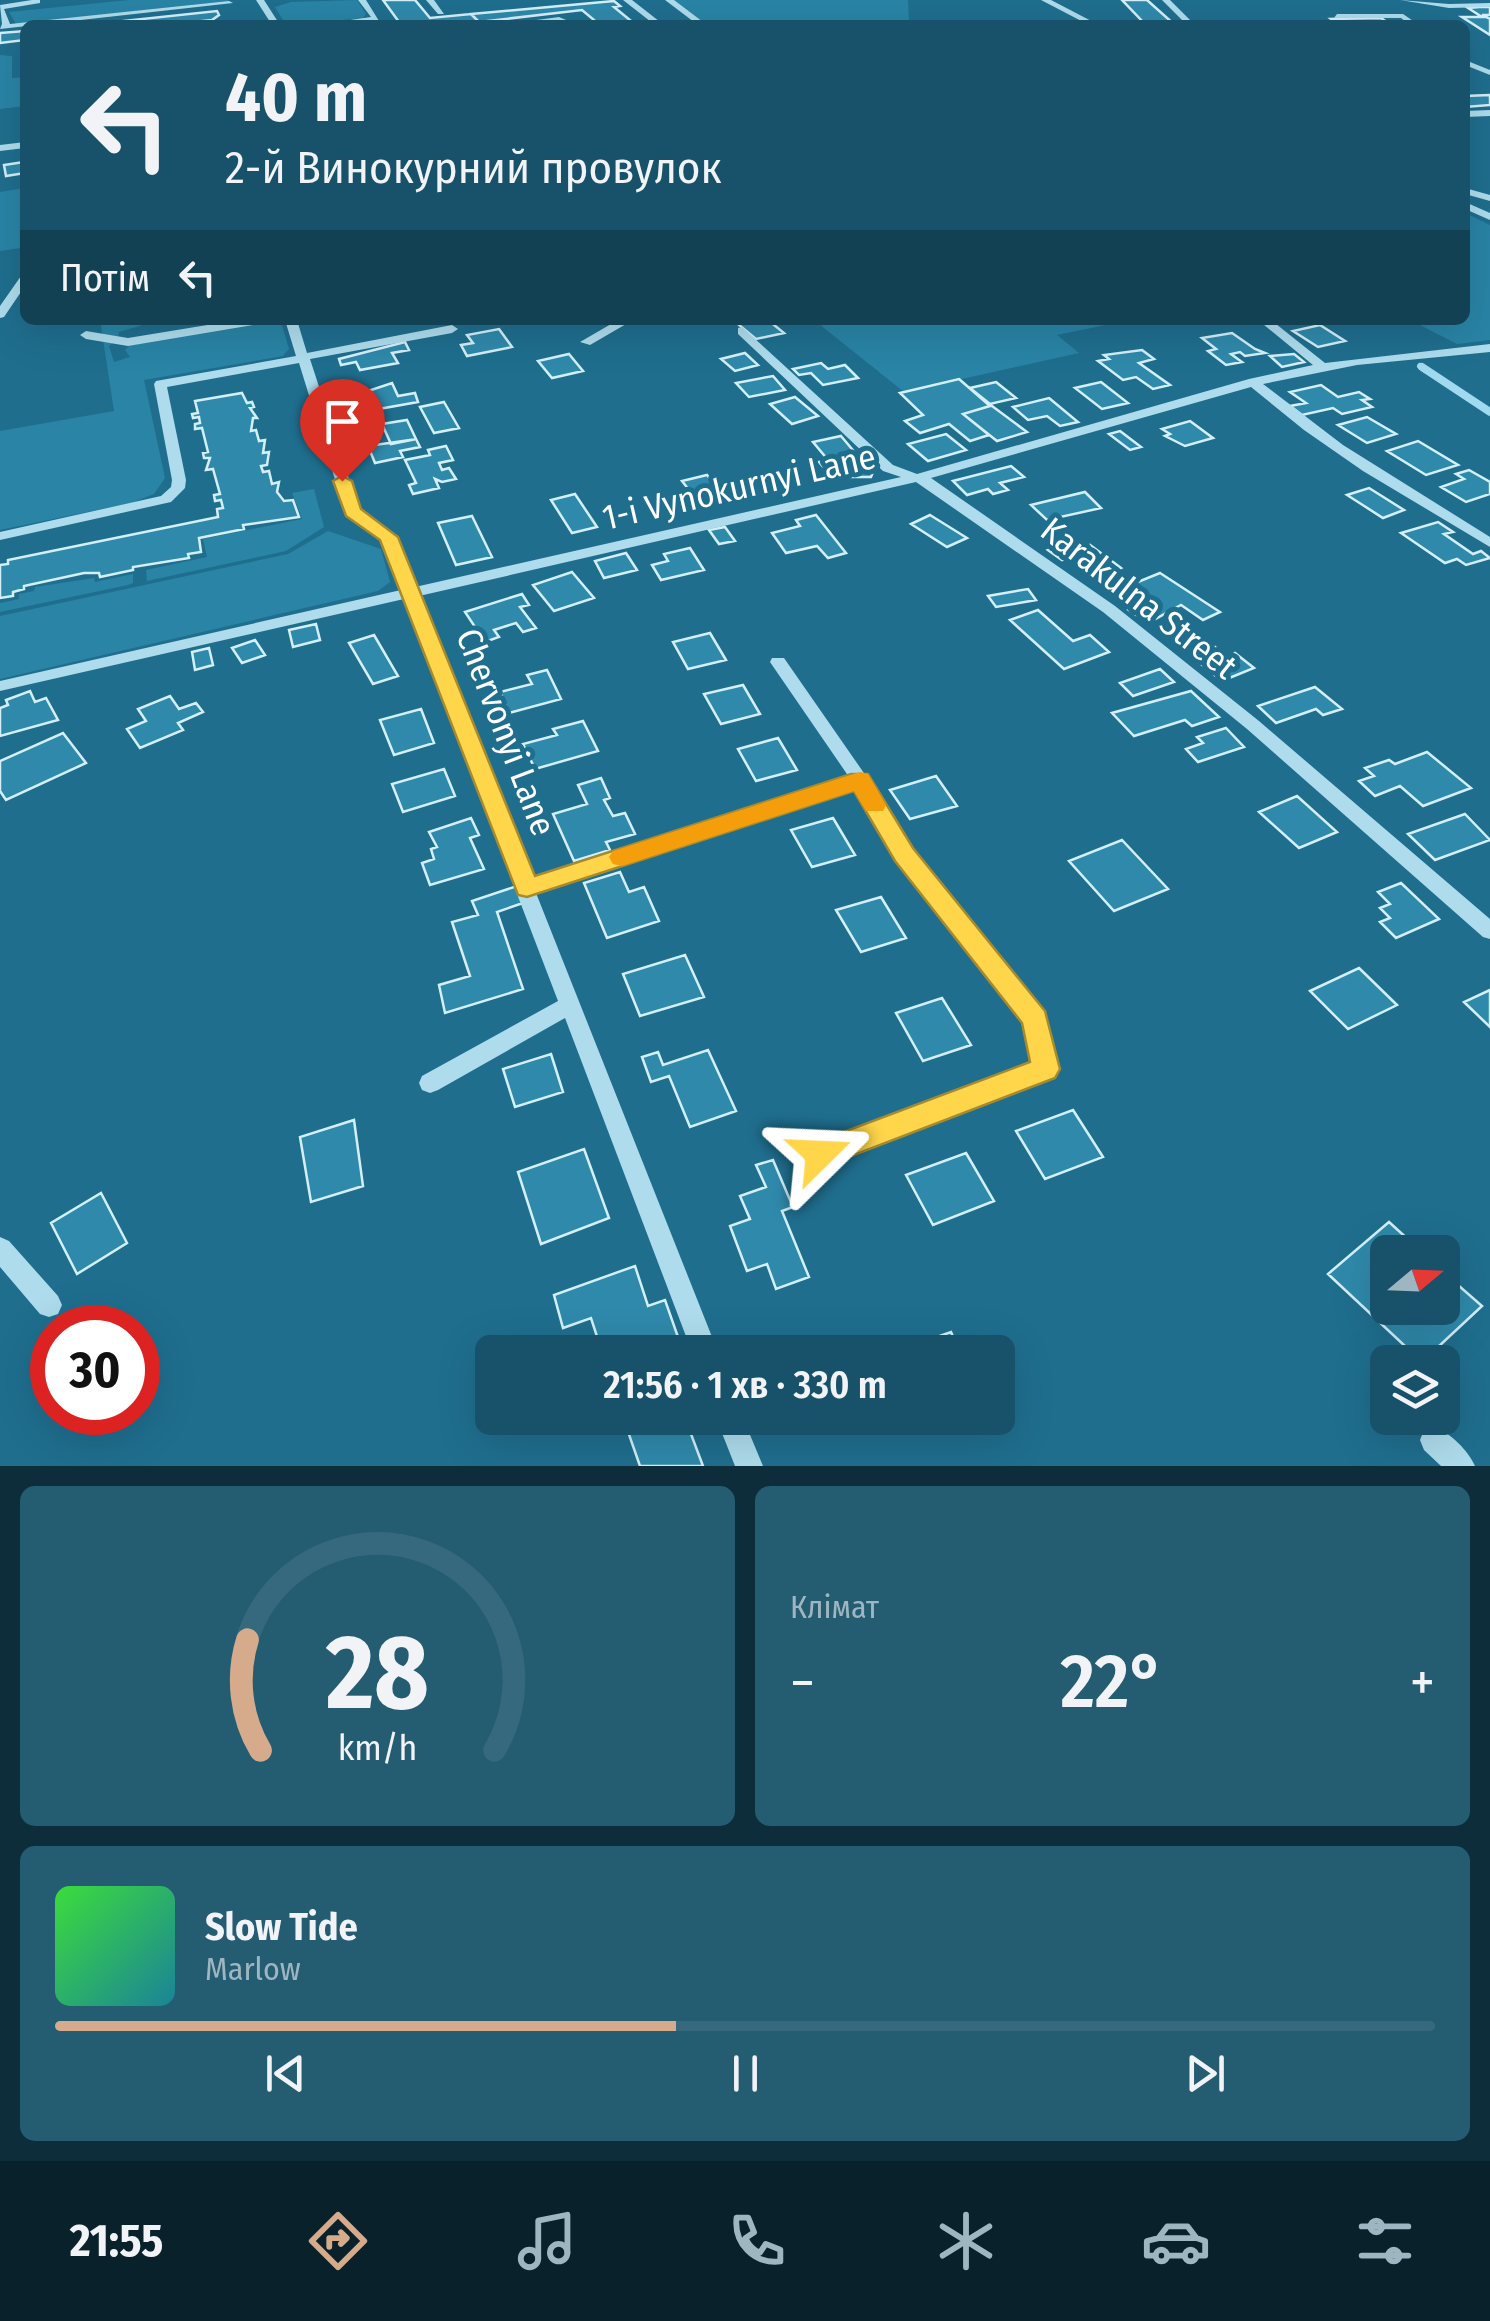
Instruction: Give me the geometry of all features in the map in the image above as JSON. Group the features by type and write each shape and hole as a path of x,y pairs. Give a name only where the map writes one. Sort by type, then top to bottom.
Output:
{"street":[{"path":"4,27 0,7 36,0"},
{"path":"430,0 441,12"},
{"path":"494,0 512,0"},
{"path":"628,0 654,20"},
{"path":"670,0 696,20"},
{"path":"1045,0 1085,20"},
{"path":"1166,0 1186,20"},
{"path":"1404,0 1490,5"},
{"path":"70,20 229,3"},
{"path":"1337,16 1403,16 1409,20"},
{"path":"0,315 20,285"},
{"path":"86,335 112,341 137,340 228,325"},
{"name":"Chervonyi Lane","path":"293,325 352,512 388,537 698,1335"},
{"path":"586,342 616,325"},
{"path":"1270,325 1322,366"},
{"path":"0,536 166,499 178,488 160,384 452,329"},
{"name":"Karakulna Street","path":"742,331 888,468 916,478 992,523 1176,662 1490,930"},
{"path":"120,360 120,347 137,340"},
{"name":"1-i Vynokurnyi Lane","path":"0,686 916,478 1322,366 1490,348"},
{"path":"1253,382 1294,419 1371,471 1490,542"},
{"path":"778,662 860,780 904,855 1035,1019 1045,1069 820,1154"},
{"path":"527,888 860,780"},
{"path":"430,1083 570,1005"},
{"path":"0,1249 49,1305"},
{"path":"737,1435 749,1466"},
{"path":"1434,1440 1461,1466"}],"shaded area":[{"path":"129,0 228,0 53,20 20,20 16,24 9,12"},
{"path":"357,0 366,14 363,18 341,20 283,20 275,7 291,2"},
{"path":"669,0 908,0 909,20 696,20"},
{"path":"0,55 12,56 12,78 20,77 20,107 0,109"},
{"path":"20,189 20,248 0,251 0,192"},
{"path":"1470,215 1490,225 1490,340 1457,344 1420,325 1470,325"},
{"path":"101,325 143,325 119,332 118,339 109,346 114,362 130,357 125,350 130,345 245,325 282,325 289,349 283,356 144,380 165,478 154,494 131,503 0,530 0,431 114,411"},
{"path":"820,325 1106,325 1057,335 1079,353 904,392"},
{"path":"314,489 324,527 286,551 147,581 146,570 207,557 203,539 302,519 292,493"},
{"path":"328,531 381,549 390,582 378,591 0,679 0,616 288,554"},
{"path":"133,574 133,583 128,585 0,612 0,603 19,599 19,594 34,591 35,587"}],"building":[{"path":"383,0 415,0 430,18 471,14 477,20 398,20"},
{"path":"1122,0 1147,0 1169,20 1141,20"},
{"path":"614,1 620,6 614,7 630,20 594,20 582,10 496,20 477,20 471,14"},
{"path":"1490,7 1490,15 1482,15 1490,19 1490,35 1462,17 1482,17 1468,8"},
{"path":"217,11 219,15 212,20 133,20"},
{"path":"1381,18 1384,20 1332,20"},
{"path":"20,31 20,41 0,43 0,33"},
{"path":"1490,95 1490,105 1470,107 1470,96"},
{"path":"20,163 20,174 6,176 4,165"},
{"path":"739,325 774,325 784,333 756,339"},
{"path":"1320,325 1345,341 1318,347 1293,331"},
{"path":"499,329 512,347 467,356 461,345 473,343 467,335"},
{"path":"1232,333 1265,353 1231,354 1242,362 1226,365 1208,351 1216,349 1202,338"},
{"path":"405,342 409,350 392,353 398,363 360,370 356,362 341,365 339,359"},
{"path":"1142,350 1154,359 1139,363 1170,385 1153,389 1136,377 1123,380 1098,361 1109,359 1104,355"},
{"path":"745,353 758,365 735,371 721,359"},
{"path":"569,354 583,371 552,378 538,361"},
{"path":"1294,354 1304,362 1282,367 1270,356"},
{"path":"821,363 828,369 845,365 858,378 823,385 811,373 799,375 793,369"},
{"path":"773,376 785,390 749,397 736,383"},
{"path":"959,379 990,406 963,414 989,435 970,441 949,424 920,433 905,421 923,415 900,393"},
{"path":"996,382 1016,398 990,404 970,388"},
{"path":"1101,382 1128,403 1102,409 1075,388"},
{"path":"392,383 398,396 415,393 418,402 373,410 365,392"},
{"path":"1321,385 1338,397 1359,392 1370,399 1362,400 1372,407 1342,414 1333,408 1302,415 1290,406 1306,403 1290,392"},
{"path":"242,393 247,403 252,402 254,407 250,408 257,418 253,418 251,431 256,430 259,441 265,440 263,453 269,452 267,465 261,466 263,472 269,471 272,484 279,482 277,492 284,501 293,500 299,517 243,525 244,529 199,538 201,552 188,554 189,558 100,577 99,573 84,573 24,586 13,596 0,598 0,565 8,564 8,560 218,517 217,509 223,508 214,495 220,494 213,469 206,470 210,458 204,458 203,453 208,452 202,428 195,429 199,417 193,418 192,414 198,413 195,401"},
{"path":"795,397 818,416 792,424 770,404"},
{"path":"1049,398 1078,422 1060,426 1047,416 1028,420 1013,407"},
{"path":"444,402 459,428 434,433 420,407"},
{"path":"992,406 1027,432 997,441 963,414"},
{"path":"1367,417 1396,434 1367,443 1338,425"},
{"path":"407,420 416,439 391,444 382,424"},
{"path":"1190,421 1213,438 1185,446 1165,436 1170,434 1162,429"},
{"path":"1120,431 1141,447 1130,450 1109,434"},
{"path":"946,434 966,450 928,461 908,444"},
{"path":"841,436 857,455 849,457 856,465 865,463 873,472 871,477 843,477 835,468 826,470 819,462 828,460 813,442"},
{"path":"416,439 420,447 400,451 403,457 375,463 368,446"},
{"path":"1418,441 1458,465 1426,475 1387,451"},
{"path":"446,446 453,460 439,463 442,470 449,468 456,479 435,479 439,488 413,494 409,485 416,483 405,460 430,455 428,450"},
{"path":"1011,466 1024,477 1000,483 1008,490 993,494 988,489 967,495 953,481"},
{"path":"1469,470 1490,482 1490,494 1466,502 1441,487 1464,479 1456,474"},
{"path":"707,475 726,498 701,505 682,481"},
{"path":"1369,488 1404,510 1383,518 1347,495"},
{"path":"1085,492 1101,508 1047,520 1031,505"},
{"path":"575,494 597,527 572,533 551,500"},
{"path":"816,515 846,553 828,558 817,546 786,553 772,533 800,526 796,520"},
{"path":"930,515 967,538 947,547 911,524"},
{"path":"472,516 492,557 456,565 438,523"},
{"path":"1438,522 1453,532 1444,534 1473,554 1481,551 1490,558 1466,565 1457,559 1445,563 1401,533"},
{"path":"725,527 735,541 719,544 709,530"},
{"path":"1068,542 1077,550 1090,545 1121,568 1109,573 1119,580 1104,586 1067,558 1062,560 1048,550"},
{"path":"690,548 704,570 661,580 652,565 668,561 664,554"},
{"path":"626,553 637,570 604,578 595,561"},
{"path":"572,572 594,598 554,611 533,585"},
{"path":"1160,573 1220,612 1203,620 1181,605 1148,623 1129,610 1140,606 1118,590"},
{"path":"1028,589 1036,600 996,607 988,596"},
{"path":"522,594 529,605 520,607 536,628 523,632 516,623 494,630 499,637 485,642 465,612"},
{"path":"1038,610 1073,641 1090,635 1109,652 1064,669 1010,620"},
{"path":"316,624 320,640 293,647 289,630"},
{"path":"710,633 726,660 688,669 673,642"},
{"path":"374,635 398,676 373,684 349,643"},
{"path":"255,640 265,655 242,663 232,648"},
{"path":"1215,647 1227,657 1235,653 1254,668 1222,681 1191,656"},
{"path":"209,648 213,665 195,670 192,652"},
{"path":"1160,669 1174,682 1133,696 1120,683"},
{"path":"547,670 561,699 509,713 500,692 532,684 527,675"},
{"path":"743,685 760,714 721,724 704,694"},
{"path":"1315,687 1342,709 1323,715 1316,709 1276,723 1258,706"},
{"path":"30,691 35,702 46,698 58,720 0,736 0,708 8,705 6,700"},
{"path":"1191,691 1219,717 1192,726 1185,720 1134,736 1112,713"},
{"path":"170,696 179,709 196,703 203,712 178,723 183,730 140,748 127,729 146,721 138,709"},
{"path":"421,709 434,743 394,755 380,720"},
{"path":"583,721 598,751 535,769 523,744 557,735 553,729"},
{"path":"1226,728 1244,747 1198,762 1186,749 1203,743 1197,737"},
{"path":"63,733 86,763 6,800 0,791 0,761"},
{"path":"778,738 797,770 756,781 738,749"},
{"path":"1427,752 1471,788 1423,806 1400,786 1375,796 1359,781 1374,776 1365,768 1389,760 1395,764"},
{"path":"444,769 455,796 403,812 392,784"},
{"path":"936,776 957,806 910,819 890,790"},
{"path":"601,778 610,798 604,800 613,816 625,813 635,834 606,842 610,850 574,861 553,814 587,804 578,785"},
{"path":"1297,796 1337,832 1299,848 1259,812"},
{"path":"1465,814 1490,840 1435,860 1408,834"},
{"path":"471,818 479,835 470,838 484,869 430,885 422,863 434,859 431,849 437,847 429,832"},
{"path":"833,818 855,855 812,867 791,830"},
{"path":"1122,840 1168,889 1114,911 1069,861"},
{"path":"620,872 629,892 644,887 659,921 607,938 584,883"},
{"path":"1401,883 1439,919 1396,938 1380,922 1390,918 1380,908 1390,904 1378,892"},
{"path":"517,886 523,903 497,912 523,989 445,1013 439,985 470,976 452,922 478,915 472,901"},
{"path":"881,897 906,938 861,952 836,910"},
{"path":"685,955 704,997 640,1016 623,974"},
{"path":"1359,968 1397,1005 1348,1029 1310,991"},
{"path":"1490,990 1490,1027 1464,1002"},
{"path":"942,998 971,1045 923,1061 896,1013"},
{"path":"708,1050 736,1111 690,1127 669,1076 651,1082 642,1057 658,1052 663,1065"},
{"path":"551,1054 563,1092 515,1107 503,1069"},
{"path":"1073,1110 1103,1157 1045,1179 1016,1131"},
{"path":"354,1120 363,1186 311,1202 300,1137"},
{"path":"584,1149 609,1218 541,1244 518,1172"},
{"path":"966,1153 994,1201 933,1225 906,1175"},
{"path":"773,1160 793,1207 782,1211 809,1277 776,1289 767,1264 747,1271 730,1226 750,1219 740,1196 766,1187 756,1165"},
{"path":"101,1193 127,1243 77,1274 51,1223"},
{"path":"1389,1222 1403,1235 1374,1235"},
{"path":"1370,1238 1370,1313 1328,1274"},
{"path":"635,1266 648,1306 665,1300 677,1335 596,1335 591,1318 563,1328 554,1295"},
{"path":"1460,1287 1482,1306 1440,1345 1404,1345 1382,1325 1460,1325"},
{"path":"629,1435 691,1435 703,1466 640,1466"}],"waterway":[{"path":"1420,366 1425,370"},
{"path":"1422,367 1490,412"}],"slow traffic":[{"path":"622,857 860,780 874,805"}],"route":[{"path":"342,481 352,512 388,537 527,888 860,780 904,855 1035,1019 1045,1069 820,1154"}]}
